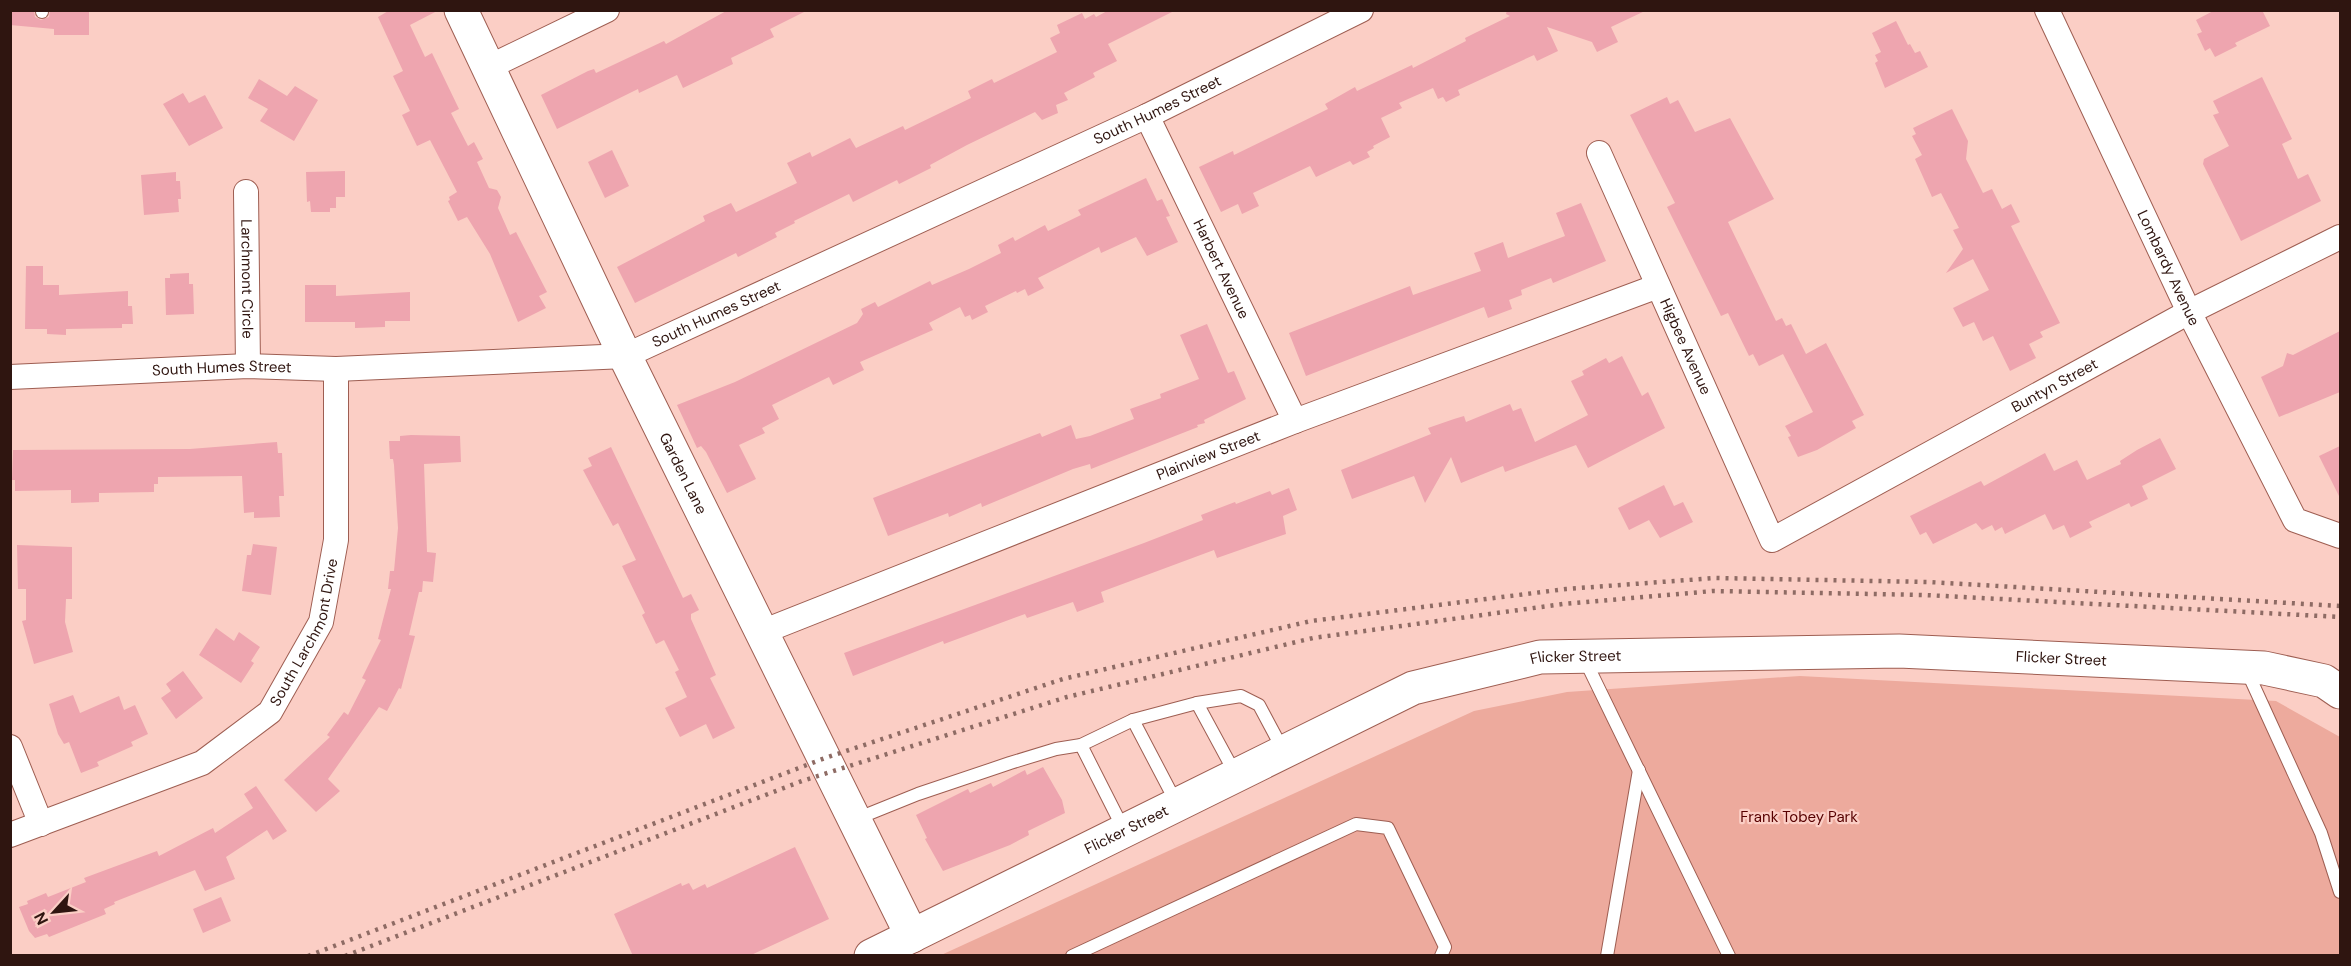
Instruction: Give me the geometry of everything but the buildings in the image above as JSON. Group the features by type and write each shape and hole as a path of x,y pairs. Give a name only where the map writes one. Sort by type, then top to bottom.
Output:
{"street":[{"name":"Garden Lane","path":"461,10 625,356 912,936"},
{"path":"487,68 607,10"},
{"name":"South Humes Street","path":"10,376 248,366 336,369 625,356 1147,116 1362,10"},
{"name":"Lombardy Avenue","path":"2047,10 2189,312 2295,520 2340,536"},
{"name":"Harbert Avenue","path":"1147,116 1295,421"},
{"name":"Higbee Avenue","path":"1599,153 1772,540"},
{"name":"Larchmont Circle","path":"246,192 248,366"},
{"name":"Buntyn Street","path":"1772,540 2189,312 2340,237"},
{"name":"Plainview Street","path":"762,632 1295,421 1658,285"},
{"name":"South Larchmont Drive","path":"10,835 202,763 270,712 321,622 336,540 336,369"},
{"name":"Flicker Street","path":"871,956 1413,688 1540,657 1899,651 2264,668 2324,681 2340,692"},
{"path":"10,747 41,824"}],"lane":[{"path":"1584,657 1726,955"},
{"path":"2246,667 2321,833 2340,892"},
{"path":"855,820 918,794 1010,763 1056,749 1081,745 1133,720 1197,703 1241,696 1259,705 1284,752"},
{"path":"1197,703 1237,776"},
{"path":"1133,720 1177,805"},
{"path":"1081,745 1125,831"},
{"path":"1607,956 1639,770"},
{"path":"1077,954 1356,824 1388,828 1445,947 1441,956"}],"green space":[{"name":"Frank Tobey Park","path":"1800,676 2276,701 2340,737 2340,955 939,956 1474,711 1567,692"}],"railway":[{"path":"308,956 825,758 1063,679 1311,621 1566,589 1715,578 1929,582 2340,606"},
{"path":"345,956 802,781 1067,697 1313,638 1563,604 1713,591 1925,595 2340,617"}]}
